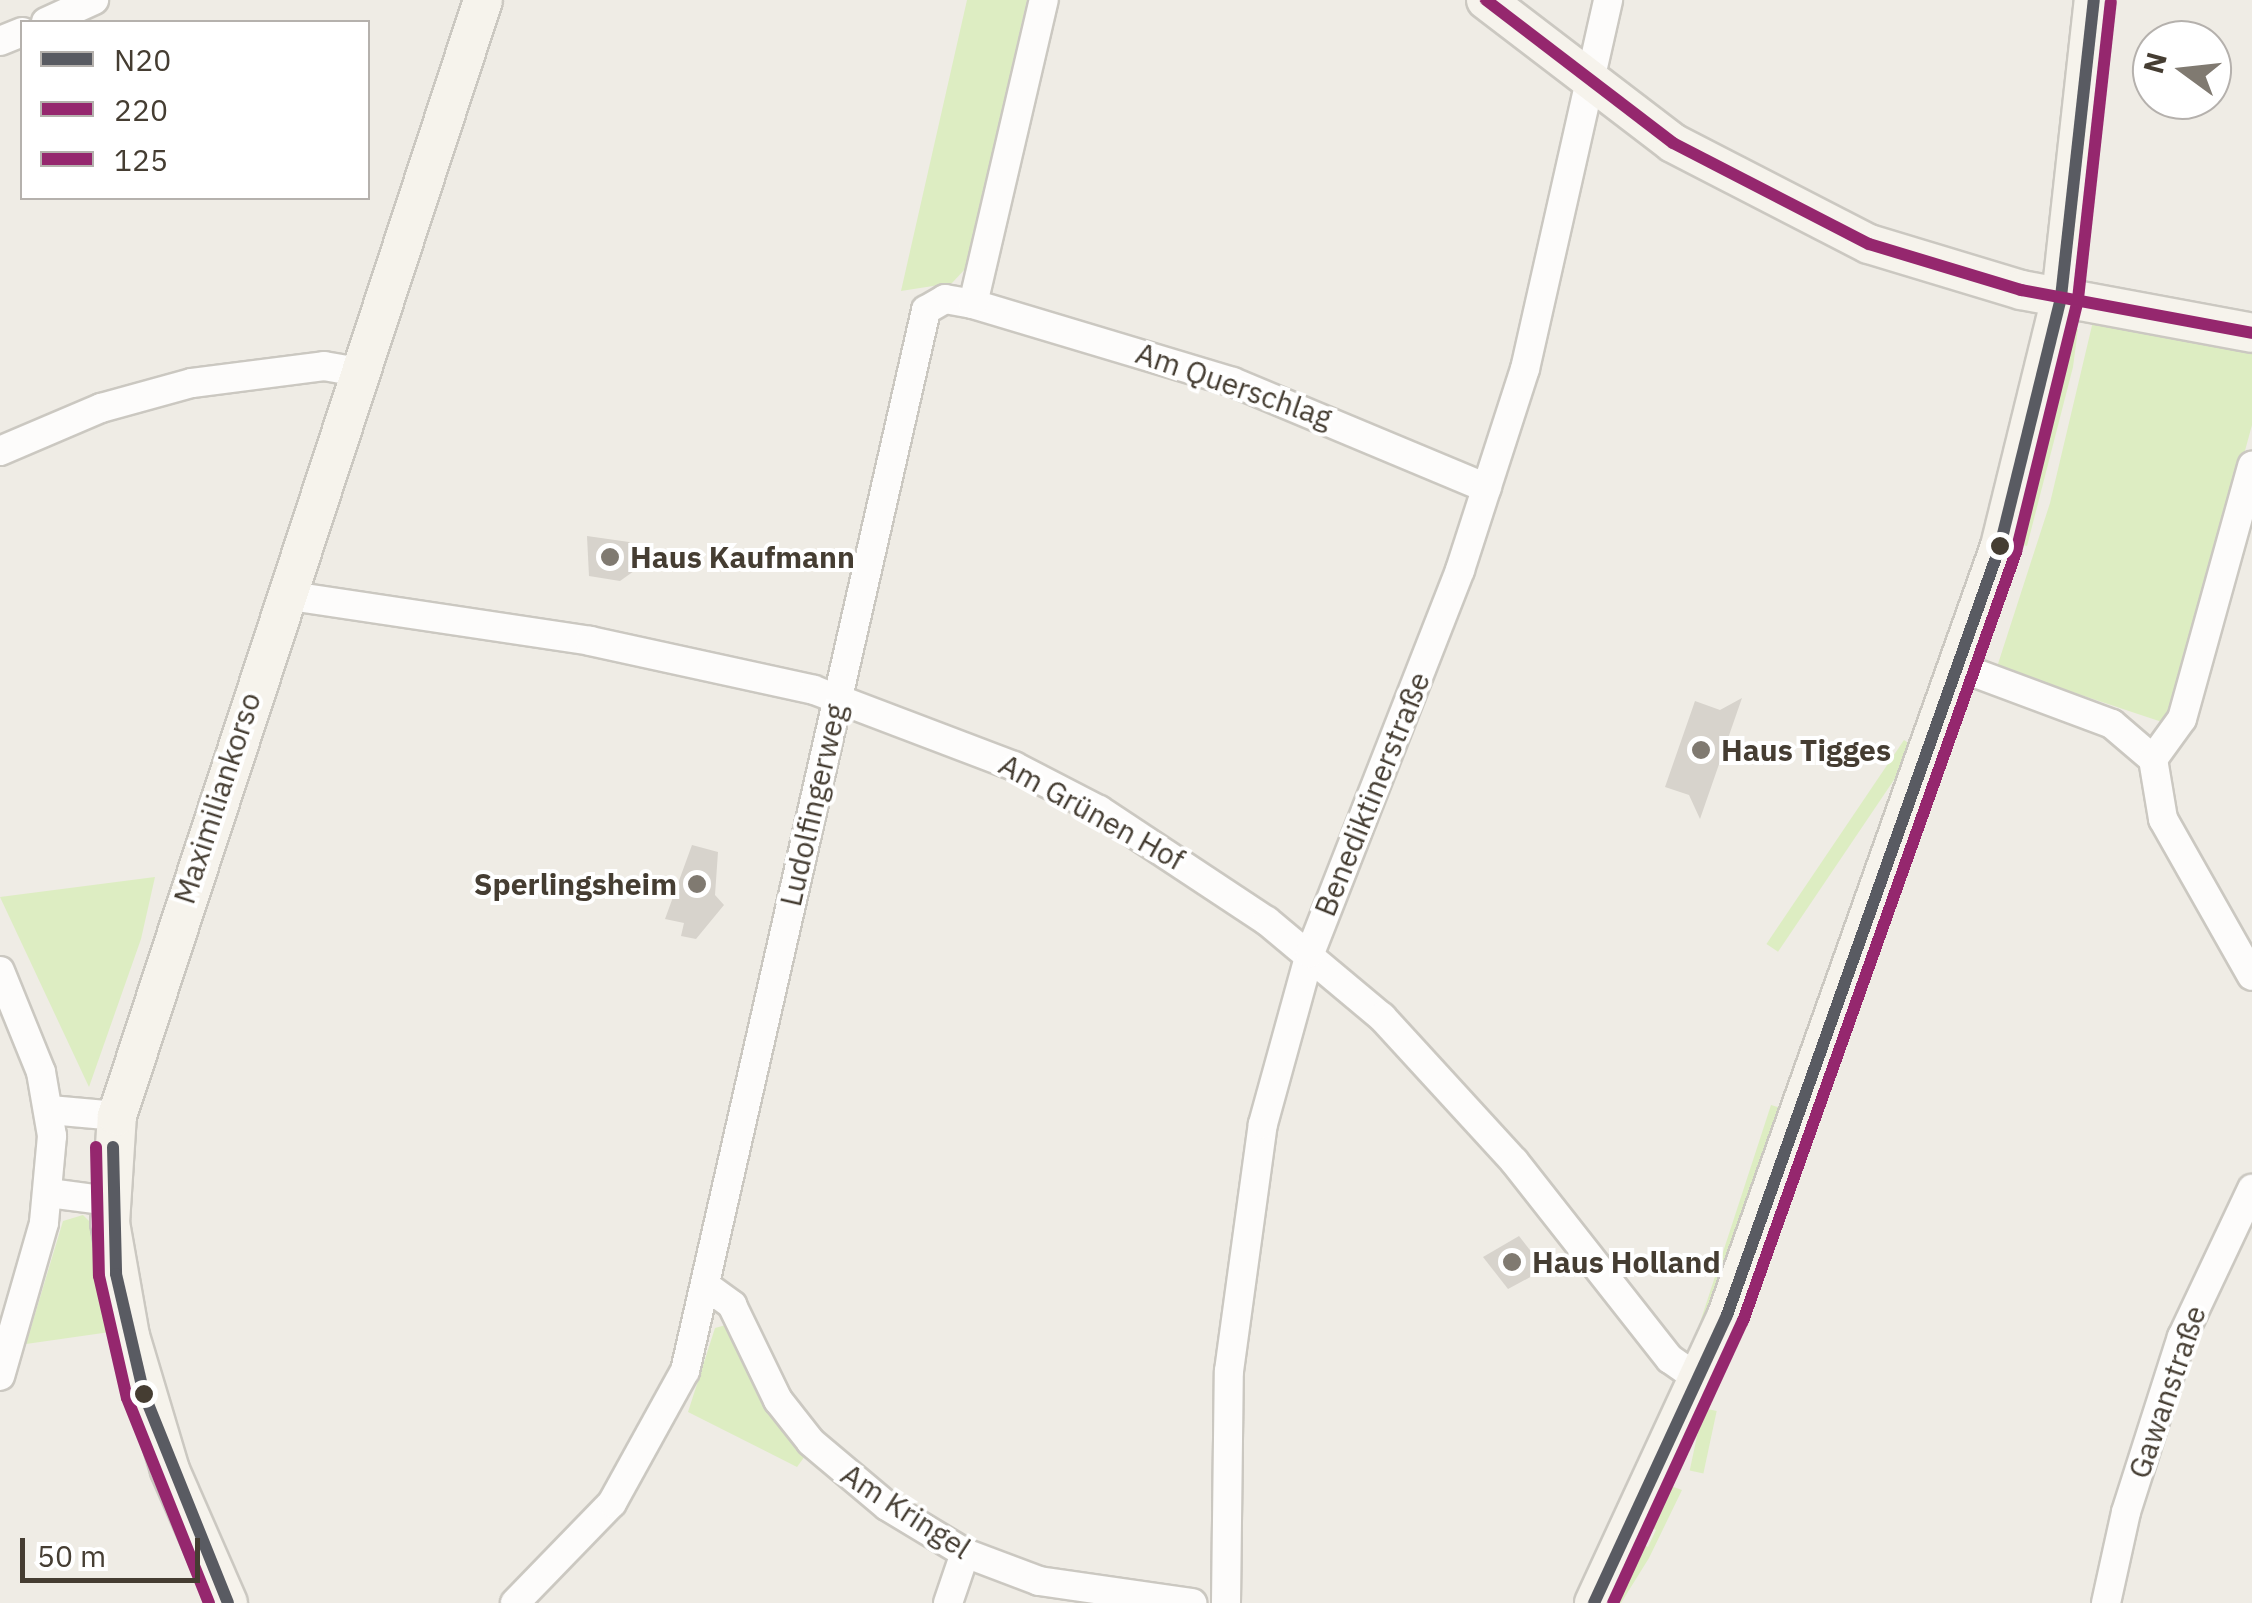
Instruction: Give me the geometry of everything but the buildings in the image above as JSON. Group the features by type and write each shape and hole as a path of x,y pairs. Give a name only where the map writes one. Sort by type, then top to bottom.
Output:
{"street":[{"path":"50,20 94,0"},
{"name":"Maximiliankorso","path":"228,1603 144,1394 116,1274 110,1201 116,1116 284,595 483,0"},
{"path":"972,304 1044,0"},
{"path":"1486,0 1674,143 1816,220 1938,268 2062,297 2252,332"},
{"name":"Benediktinerstraße","path":"1226,1602 1226,1403 1246,1222 1310,953 1488,488 1566,214 1608,0"},
{"path":"1594,1603 1701,1381 1960,667 2010,510 2062,297 2094,0"},
{"name":"Ludolfingerweg","path":"515,1603 588,1532 634,1470 685,1370 708,1288 926,310 944,299 972,304"},
{"name":"Am Querschlag","path":"972,304 1234,382 1488,488"},
{"path":"0,452 100,408 192,383 324,366 358,372"},
{"path":"2153,759 2182,719 2252,466"},
{"name":"Am Grünen Hof","path":"284,595 590,641 838,697 1014,766 1099,810 1310,953 1450,1087 1670,1359 1701,1381"},
{"path":"1960,667 2112,724 2153,759 2163,819 2252,976"},
{"path":"0,971 50,1110 50,1181 0,1376"},
{"path":"50,1110 116,1116"},
{"path":"50,1181 110,1201"},
{"name":"Gawanstraße","path":"2106,1603 2176,1355 2252,1189"},
{"name":"Am Kringel","path":"708,1288 732,1305 778,1400 811,1442 887,1506 965,1553 1063,1588 1196,1603 1226,1602"},
{"path":"948,1603 965,1553"}],"green space":[{"path":"967,0 1027,0 966,268 952,283 901,291"},
{"path":"2094,317 2252,347 2252,425 2174,711 2165,723 1997,667 2050,503"},
{"path":"2068,327 2078,329 2073,367 2027,546 2014,543"},
{"path":"1904,740 1916,748 1778,952 1766,944"},
{"path":"155,877 141,939 89,1087 0,897"},
{"path":"1771,1105 1787,1110 1706,1333 1694,1341"},
{"path":"83,1215 93,1225 110,1332 26,1344 63,1221"},
{"path":"726,1325 805,1456 797,1467 688,1412 715,1328"},
{"path":"1703,1408 1717,1411 1703,1474 1690,1471"},
{"path":"1668,1485 1682,1490 1649,1558 1621,1603 1608,1603 1640,1543 1648,1547 1656,1530 1648,1526"}],"transit line":[{"name":"125","path":"1486,0 1673,143 1869,244 2021,290 2252,333"},
{"name":"N20","path":"1594,1603 1727,1315 2000,546 2061,297 2094,0"},
{"name":"220","path":"1613,1603 1743,1321 2016,552 2078,299 2111,2"},
{"name":"220","path":"96,1147 99,1276 127,1398 209,1603"},
{"name":"N20","path":"113,1147 116,1274 144,1394 228,1603"}],"place":[{"name":"Haus Kaufmann","path":"610,557"},
{"name":"Haus Tigges","path":"1701,750"},
{"name":"Sperlingsheim","path":"697,884"},
{"name":"Haus Holland","path":"1512,1262"}]}
